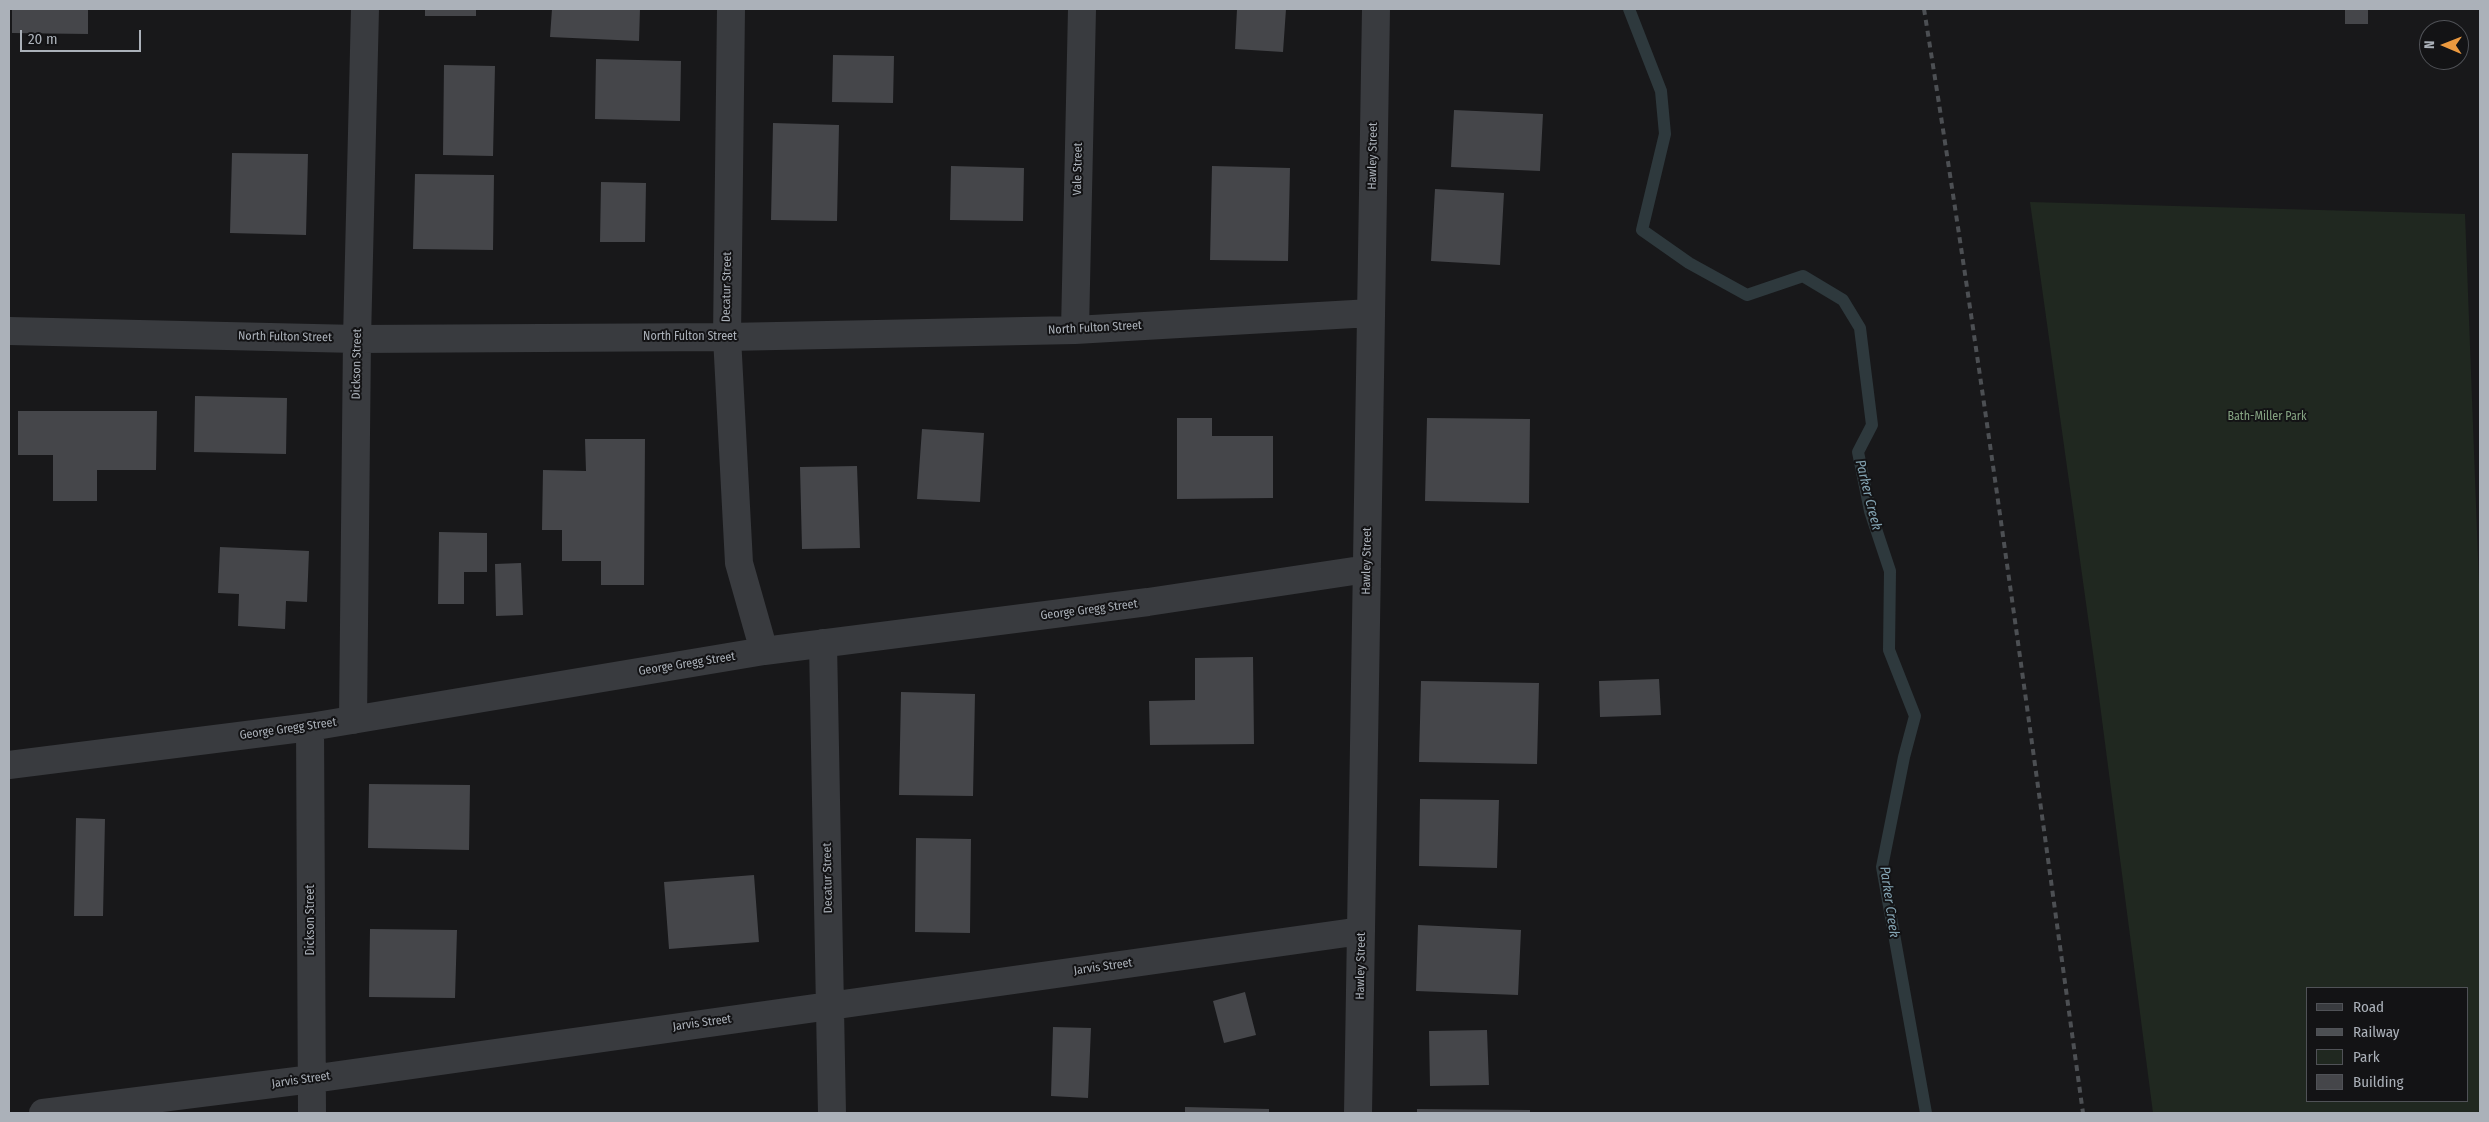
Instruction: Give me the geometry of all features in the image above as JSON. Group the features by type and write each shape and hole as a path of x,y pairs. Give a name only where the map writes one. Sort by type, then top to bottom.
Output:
{"street":[{"name":"Dickson Street","path":"353,720 357,339 364,9"},
{"name":"Decatur Street","path":"731,9 727,337 739,562 764,651"},
{"name":"Vale Street","path":"1075,330 1082,9"},
{"name":"Hawley Street","path":"1358,1113 1376,9"},
{"name":"North Fulton Street","path":"9,331 357,339 727,337 1075,330 1371,313"},
{"name":"George Gregg Street","path":"9,765 310,727 764,651 1148,602 1367,569"},
{"name":"Decatur Street","path":"823,643 832,1113"},
{"name":"Dickson Street","path":"310,727 312,1113"},
{"name":"Jarvis Street","path":"43,1113 312,1079 831,1004 1361,931"}],"green space":[{"name":"Bath-Miller Park","path":"2030,202 2465,214 2480,611 2480,1113 2153,1113 2098,689"}],"building":[{"path":"12,9 88,9 88,34 12,33"},
{"path":"425,9 476,9 476,16 425,16"},
{"path":"552,9 640,9 639,41 550,37"},
{"path":"1237,9 1286,9 1283,52 1235,49"},
{"path":"2345,9 2368,9 2368,24 2345,24"},
{"path":"833,55 894,56 893,103 832,102"},
{"path":"596,59 681,61 680,121 595,119"},
{"path":"444,65 495,66 493,156 443,155"},
{"path":"1454,110 1543,114 1540,171 1451,167"},
{"path":"773,123 839,125 837,221 771,220"},
{"path":"232,153 308,154 306,235 230,233"},
{"path":"951,166 1024,168 1023,221 950,220"},
{"path":"1212,166 1290,168 1288,261 1210,260"},
{"path":"415,174 494,175 493,250 413,249"},
{"path":"601,182 646,183 645,242 600,242"},
{"path":"1435,189 1504,193 1500,265 1431,261"},
{"path":"195,396 287,398 286,454 194,452"},
{"path":"18,411 157,411 156,470 97,470 97,501 53,501 53,455 18,455"},
{"path":"1177,418 1212,418 1212,436 1273,436 1273,498 1177,499"},
{"path":"1427,418 1530,419 1529,503 1425,501"},
{"path":"922,429 984,433 980,502 917,499"},
{"path":"585,439 645,439 644,585 601,585 601,561 562,561 562,530 542,530 543,470 586,471"},
{"path":"857,466 860,548 802,549 800,467"},
{"path":"439,532 487,533 487,572 464,572 464,604 438,604"},
{"path":"220,547 309,551 307,602 286,601 285,629 238,626 239,594 218,593"},
{"path":"521,563 523,615 496,616 495,564"},
{"path":"1253,657 1254,744 1150,745 1149,701 1195,700 1195,658"},
{"path":"1659,679 1661,715 1600,717 1599,681"},
{"path":"1421,681 1539,683 1537,764 1419,762"},
{"path":"901,692 975,694 973,796 899,795"},
{"path":"369,784 470,785 469,850 368,848"},
{"path":"1420,799 1499,800 1497,868 1419,866"},
{"path":"76,818 105,819 103,916 74,916"},
{"path":"916,838 971,839 970,933 915,932"},
{"path":"754,875 759,942 669,949 664,882"},
{"path":"1418,925 1521,930 1518,995 1416,991"},
{"path":"370,929 457,930 455,998 369,997"},
{"path":"1245,992 1256,1035 1224,1043 1213,1001"},
{"path":"1053,1027 1091,1028 1088,1098 1051,1096"},
{"path":"1487,1030 1489,1085 1430,1086 1429,1031"},
{"path":"1185,1107 1269,1109 1269,1113 1185,1113"},
{"path":"1417,1109 1530,1110 1530,1113 1417,1113"}],"waterway":[{"name":"Parker Creek","path":"1629,9 1661,91 1665,134 1642,230 1689,263 1747,295 1803,276 1843,300 1860,328 1872,425 1858,452 1870,511 1890,571 1889,650 1915,716 1904,757 1882,867 1926,1113"}],"railway":[{"path":"1924,9 1987,423 2083,1113"}]}
